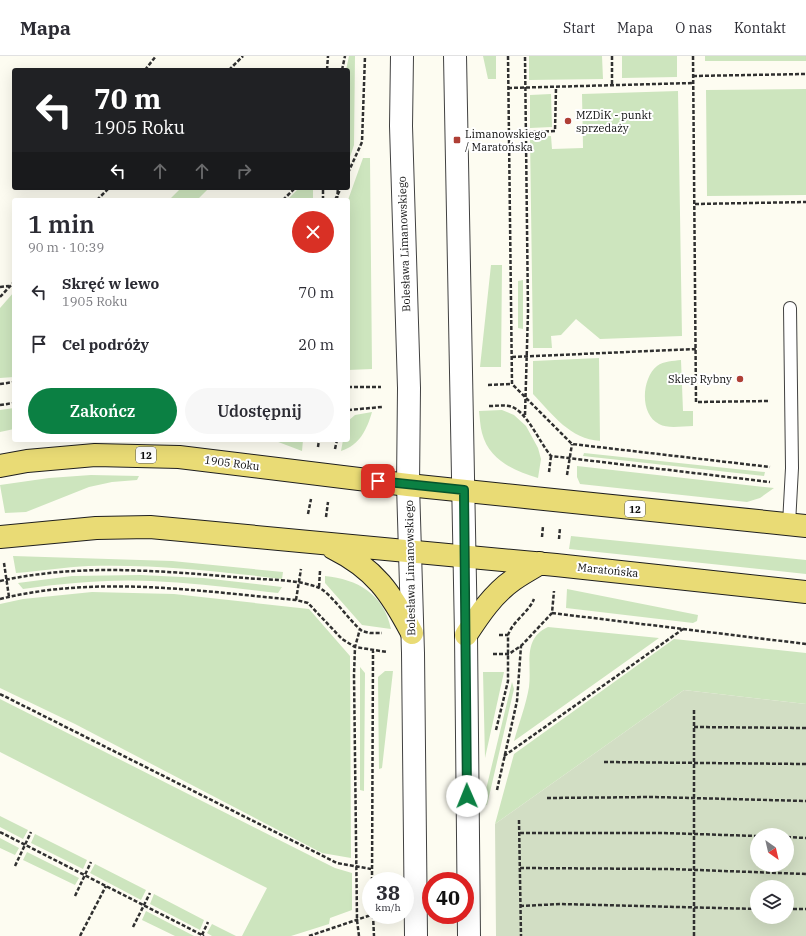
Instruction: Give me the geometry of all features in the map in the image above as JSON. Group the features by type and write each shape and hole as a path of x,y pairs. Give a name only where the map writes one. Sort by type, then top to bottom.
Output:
{"main road":[{"name":"1905 Roku","path":"0,466 72,456 134,455 179,457 408,485 464,490"},
{"name":"12","path":"464,490 545,500 798,525"},
{"path":"0,537 96,528 150,527 410,552"},
{"path":"323,543 353,558 370,570 398,608 412,634"},
{"name":"Maratońska","path":"410,552 540,563 806,592"},
{"path":"466,635 484,608 497,593 512,580 540,563"}],"street":[{"name":"Bolesława Limanowskiego","path":"402,56 401,126 409,388 408,485 412,634 416,936"},
{"path":"456,56 466,635 468,936"}],"lane":[{"path":"790,308 792,484 798,525"}],"path":[{"path":"147,68 156,56"},
{"path":"231,68 243,56"},
{"path":"327,68 328,56"},
{"path":"342,68 345,56"},
{"path":"350,169 362,142 365,56"},
{"path":"508,56 512,384 572,444 792,468"},
{"path":"525,56 527,355 525,416 537,437 551,456 792,484"},
{"path":"612,56 612,86"},
{"path":"693,56 696,402 792,400"},
{"path":"693,76 806,74"},
{"path":"508,88 526,89 694,83"},
{"path":"508,133 556,131 556,88"},
{"path":"99,198 107,190"},
{"path":"285,198 293,190"},
{"path":"338,190 338,196"},
{"path":"338,196 340,190"},
{"path":"695,204 806,202"},
{"path":"0,287 10,285"},
{"path":"0,297 10,285"},
{"path":"512,356 696,349"},
{"path":"0,384 12,382"},
{"path":"0,405 12,403"},
{"path":"319,587 336,442"},
{"path":"3,558 9,597"},
{"path":"0,581 75,571 116,570 192,573 299,583 319,587 325,592"},
{"path":"0,599 82,588 124,586 296,600 308,603 342,640 355,647 373,651 371,872"},
{"path":"495,796 517,701 522,645 552,613 553,596"},
{"path":"552,613 806,644"},
{"path":"504,757 684,629"},
{"path":"359,936 357,920 355,647 360,630"},
{"path":"0,694 337,863 371,869"},
{"path":"694,708 694,936"},
{"path":"694,727 806,728"},
{"path":"604,762 806,764"},
{"path":"547,798 694,798 806,801"},
{"path":"519,820 521,936"},
{"path":"0,832 203,936 208,922"},
{"path":"15,866 31,832"},
{"path":"520,833 663,833 750,836"},
{"path":"794,837 806,838"},
{"path":"74,896 91,862"},
{"path":"520,868 806,874"},
{"path":"80,936 106,886"},
{"path":"133,927 150,893"},
{"path":"520,906 561,904 750,908"},
{"path":"794,909 806,909"},
{"path":"309,936 362,918"},
{"path":"373,924 374,936"}],"green space":[{"path":"349,56 355,56 354,145 350,157 350,68 346,68"},
{"path":"483,56 496,56 496,79 488,79"},
{"path":"529,56 602,56 603,79 529,80"},
{"path":"622,56 677,56 677,77 622,78"},
{"path":"705,56 806,56 806,61 705,61"},
{"path":"806,89 806,195 707,196 706,90"},
{"path":"678,91 682,336 600,339 576,319 561,335 551,336 552,348 533,348 530,137 551,136 552,149 583,148 582,94"},
{"path":"551,94 552,127 530,128 530,95"},
{"path":"363,158 370,158 372,369 350,370 350,198 349,198"},
{"path":"179,190 207,190 199,198 171,198"},
{"path":"297,190 313,190 313,198 289,198"},
{"path":"491,265 502,265 501,367 480,367"},
{"path":"523,280 523,329 518,328 518,281"},
{"path":"12,294 12,377 0,378 0,308"},
{"path":"599,358 600,441 580,436 571,431 555,418 533,394 533,361"},
{"path":"681,360 683,411 693,411 693,426 663,426 653,419 648,412 645,396 648,379 652,372 660,364"},
{"path":"12,408 12,429 0,432 0,410"},
{"path":"502,410 514,415 526,426 538,448 541,459 538,478 520,472 504,463 496,457 485,442 481,430 479,411"},
{"path":"372,412 362,436 353,445 341,451 343,442 350,442 350,419 355,415"},
{"path":"278,442 303,442 302,451"},
{"path":"584,453 765,472 764,476 583,456"},
{"path":"577,466 774,488 760,498 747,502 580,484 577,477"},
{"path":"91,475 139,476 137,480 112,482 89,487 26,512 5,513 0,485 49,478"},
{"path":"571,536 806,560 806,574 569,549"},
{"path":"13,556 172,561 283,572 282,579 210,571 137,566 80,567 16,573"},
{"path":"140,575 203,578 282,587 278,593 199,584 151,581 87,582 23,589 18,583 72,576"},
{"path":"325,576 348,581 367,590 382,606 391,629 362,625 325,583"},
{"path":"567,589 698,615 697,621 693,623 566,608"},
{"path":"92,592 174,594 309,609 350,656 351,858 322,853 75,724 0,688 0,604 23,599"},
{"path":"548,627 659,638 514,741 529,687 529,661 531,645 534,638"},
{"path":"674,639 806,653 806,704 684,690 495,824 514,754"},
{"path":"360,667 365,673 364,791 360,790"},
{"path":"385,671 393,671 382,768 379,769 378,677"},
{"path":"483,672 504,672 485,758"},
{"path":"512,682 514,689 487,805 482,806"},
{"path":"684,690 806,704 806,936 496,936 495,824"},
{"path":"0,699 335,868 352,873 352,910 330,918 329,924 291,936 242,936 267,888 0,752"},
{"path":"0,816 28,830 23,839 0,827"},
{"path":"35,834 87,860 83,869 31,843"},
{"path":"0,838 19,848 15,855 0,848"},
{"path":"27,852 79,878 75,885 23,860"},
{"path":"95,864 146,890 141,900 90,873"},
{"path":"154,894 204,920 200,930 150,904"},
{"path":"146,911 194,936 175,936 142,920"},
{"path":"212,924 236,936 212,936 207,933"}],"place":[{"name":"MZDiK - punkt sprzedaży","path":"568,121"},
{"name":"Limanowskiego / Maratońska","path":"457,140"},
{"name":"Sklep Rybny","path":"740,379"}],"route":[{"path":"378,481 464,490 467,796"}]}
